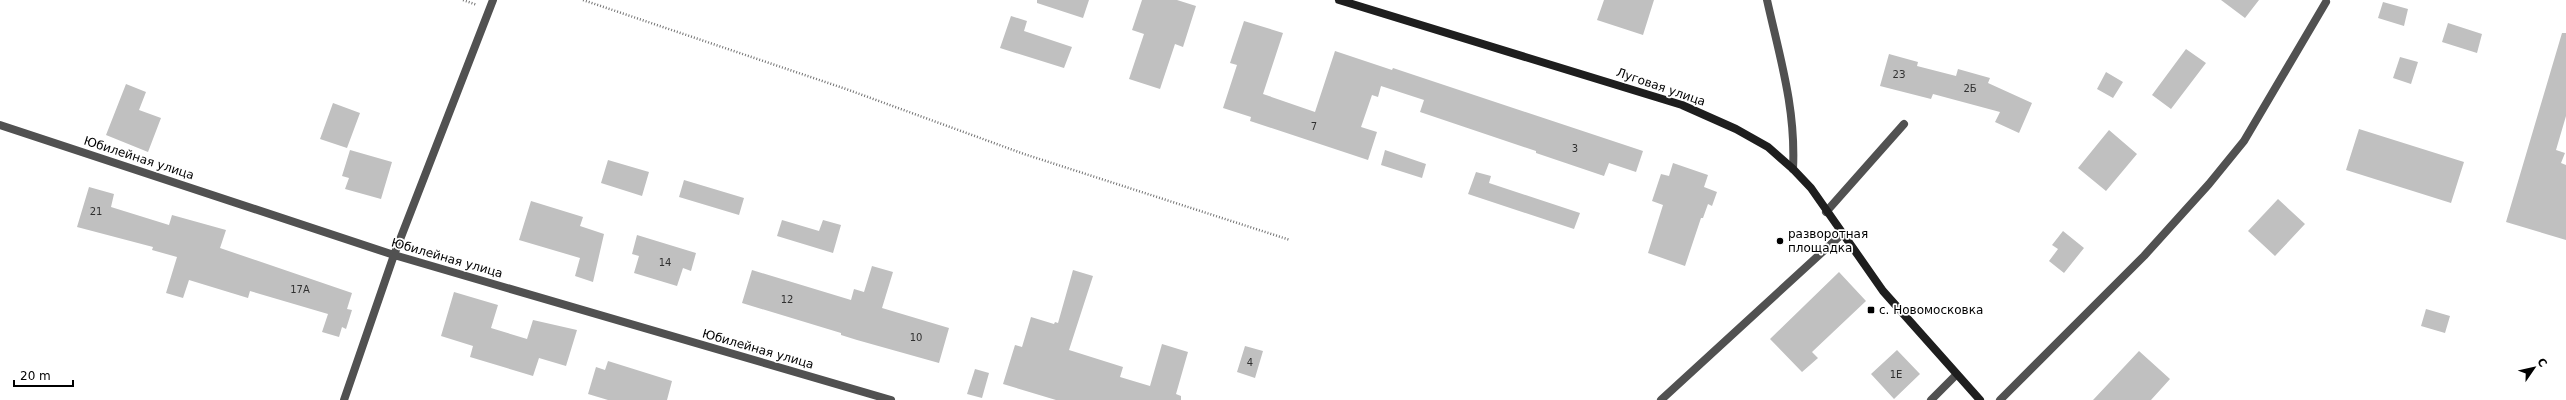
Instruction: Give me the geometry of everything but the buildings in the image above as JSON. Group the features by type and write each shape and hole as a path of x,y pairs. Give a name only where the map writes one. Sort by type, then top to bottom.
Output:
{"street":[{"path":"344,400 394,255 493,0"},
{"name":"Луговая улица","path":"1339,0 1682,105 1749,136 1768,147 1811,188 1826,212 1883,291 1980,400"},
{"path":"1767,0 1789,87 1794,137 1793,170"},
{"path":"2000,400 2144,256 2209,184 2244,141 2326,2"},
{"path":"1826,212 1904,124"},
{"name":"Юбилейная улица","path":"0,125 394,255 891,400"},
{"path":"1661,400 1842,234"},
{"path":"1931,400 1956,374"}],"path":[{"path":"583,0 846,89 1024,154 1290,240"}],"place":[{"name":"разворотная площадка","path":"1780,241"},
{"name":"с. Новомосковка","path":"1871,310"}]}
